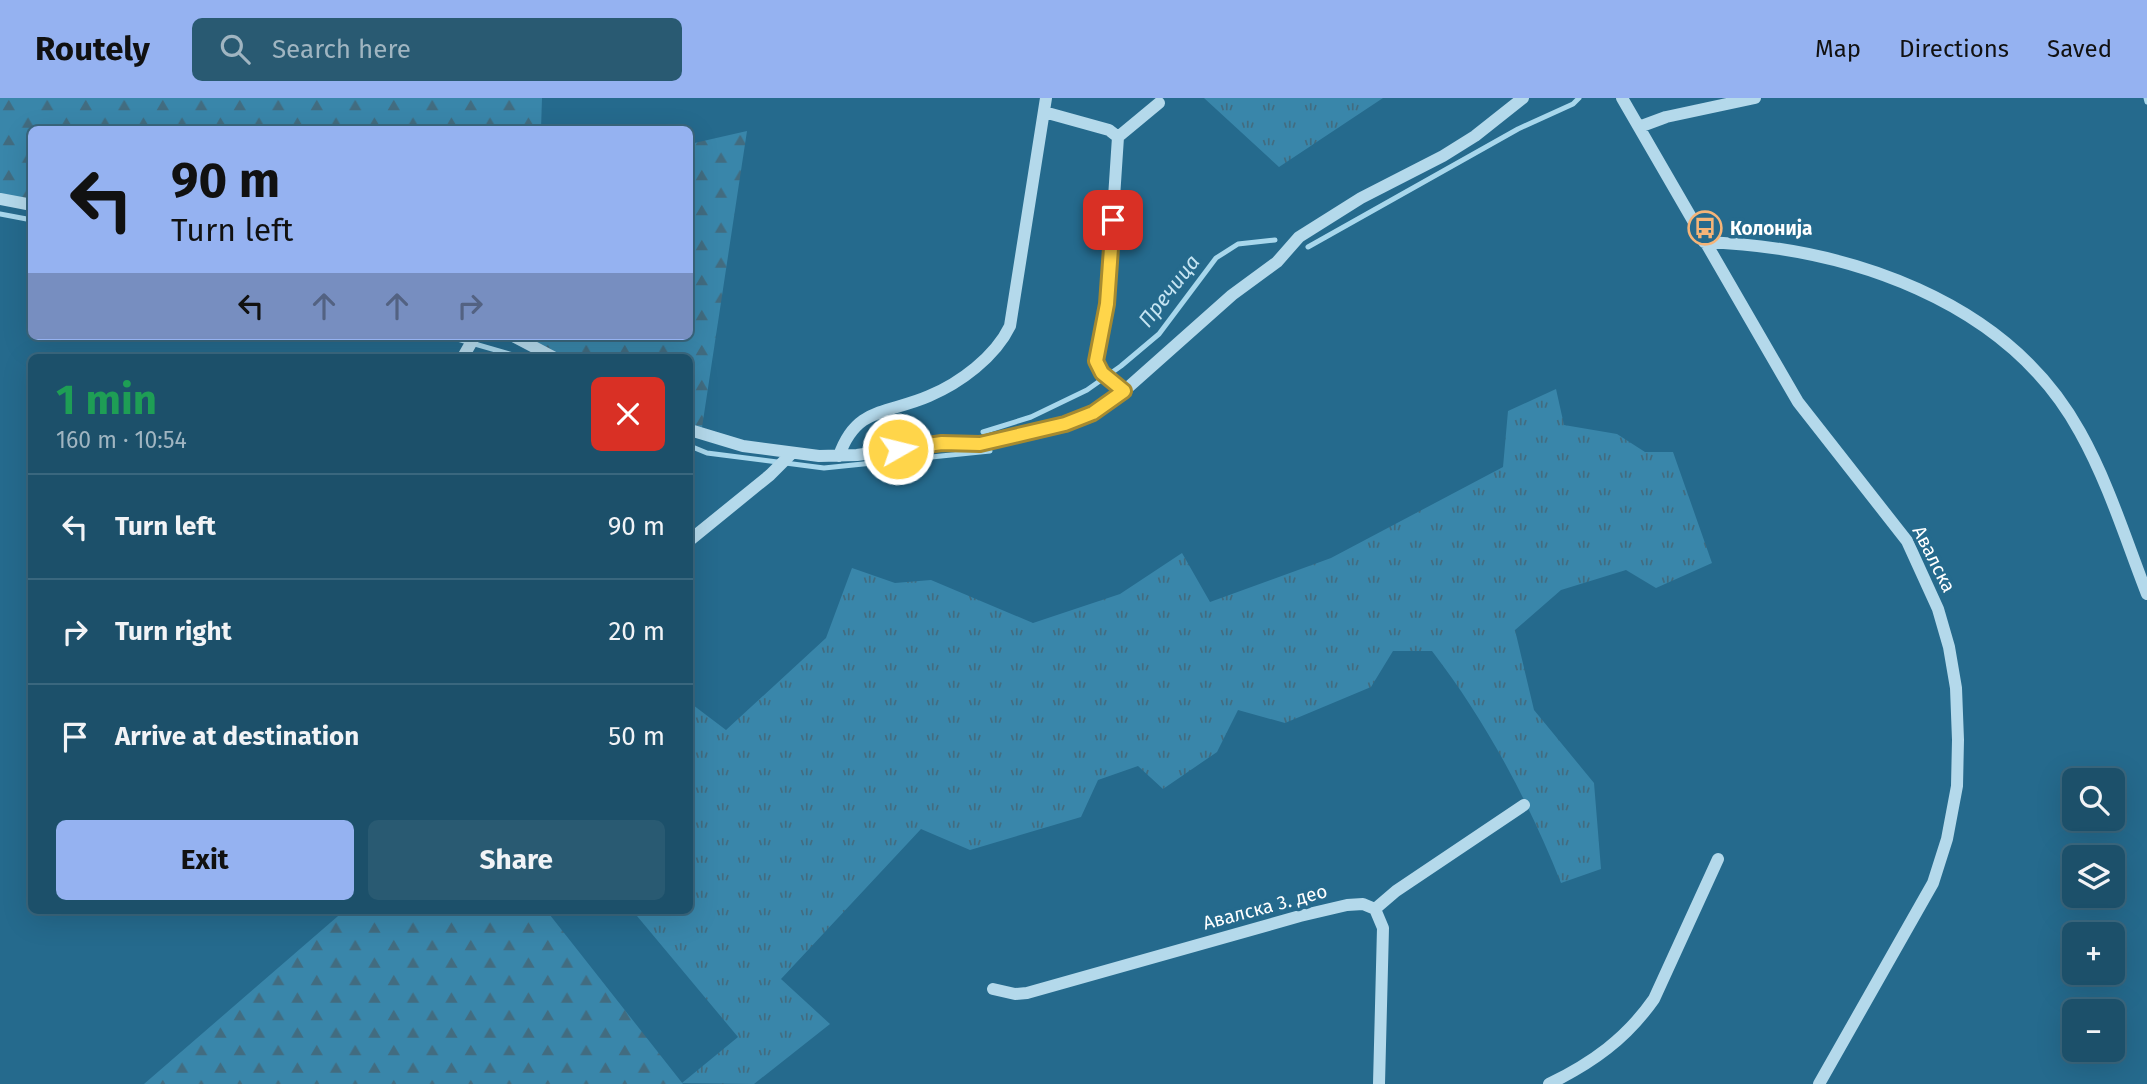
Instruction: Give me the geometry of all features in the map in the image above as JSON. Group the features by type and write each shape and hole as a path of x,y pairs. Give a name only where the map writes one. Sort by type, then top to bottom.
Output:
{"street":[{"path":"839,456 846,436 864,418 929,396 956,381 1001,345 1010,326 1046,98"},
{"path":"693,431 743,446 790,455 839,456 942,443 980,444 1065,424 1093,413 1124,391 1232,295 1277,262 1299,237 1360,198 1443,156 1475,136 1523,98"},
{"name":"Авалска","path":"1622,98 1798,402 1907,541 1938,609 1956,688 1957,786 1947,839 1933,883 1819,1084"},
{"path":"1639,127 1666,117 1755,98"},
{"path":"1124,391 1102,373 1096,361 1107,304 1118,137 1159,103"},
{"path":"1044,112 1109,130 1118,137"},
{"path":"0,199 28,204"},
{"path":"1704,242 1738,243 1868,270 1947,304 1996,334 2024,357 2080,431 2111,500 2147,594"},
{"path":"521,340 548,354"},
{"path":"693,538 790,455"},
{"path":"1378,1084 1382,928 1375,909 1396,891 1524,805"},
{"path":"1549,1084 1584,1066 1621,1040 1642,1017 1654,999 1718,859"},
{"name":"Авалска 3. део","path":"993,989 1015,994 1027,993 1347,905 1363,904 1375,909"}],"green space":[{"path":"0,98 542,98 541,126 28,126 28,208 0,200"},
{"path":"1204,98 1383,98 1279,167"},
{"path":"747,131 701,434 693,430 693,354 537,354 508,340 693,340 693,143"},
{"path":"1556,389 1564,425 1617,434 1645,452 1673,452 1712,563 1656,588 1626,570 1561,590 1515,630 1534,710 1594,783 1601,869 1561,883 1535,822 1505,763 1452,678 1432,651 1393,651 1371,687 1285,723 1238,710 1217,752 1163,789 1138,766 1098,780 1081,817 970,850 921,829 781,979 830,1024 754,1084 682,1083 738,1037 635,914 693,914 693,705 726,730 826,638 852,568 895,583 931,580 1033,623 1120,594 1182,553 1210,602 1331,558 1503,467 1508,411"},
{"path":"340,914 549,914 683,1084 144,1084"}],"waterway":[{"name":"Пречица","path":"1308,247 1518,129 1573,104 1579,98"},
{"path":"2146,98 2147,102"},
{"name":"Пречица","path":"0,214 28,219"},
{"name":"Пречица","path":"983,432 1031,417 1087,390 1159,334 1216,258 1238,244 1275,240"},
{"name":"Пречица","path":"461,340 510,354"},
{"name":"Пречица","path":"693,447 707,453 824,468 990,451"}],"place":[{"name":"Колонија","path":"1705,228"}],"route":[{"path":"898,449 942,443 980,444 1065,424 1093,413 1124,391 1102,373 1096,361 1107,304 1113,220"}]}
